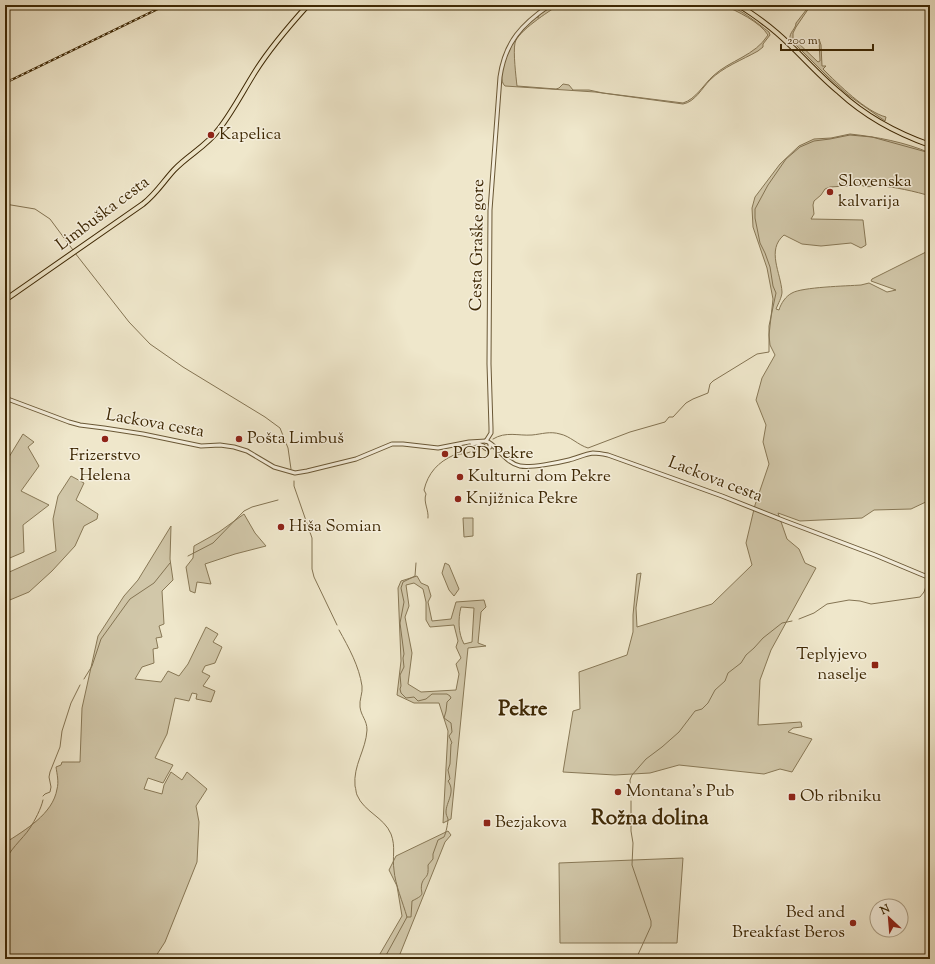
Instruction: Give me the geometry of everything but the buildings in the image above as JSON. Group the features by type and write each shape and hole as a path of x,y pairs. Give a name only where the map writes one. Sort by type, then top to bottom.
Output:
{"main road":[{"name":"Limbuška cesta","path":"5,300 150,199 174,170 215,135 230,115 262,62 286,30 308,5"},
{"path":"738,5 757,17 778,34 838,92 860,110 893,130 930,145"}],"street":[{"name":"Cesta Graške gore","path":"488,442 491,433 489,337 490,210 500,77 507,49 514,37 525,24 550,5"},
{"name":"Lackova cesta","path":"5,398 80,425 143,434 201,446 234,446 247,451 274,468 291,473 344,463 392,444 435,448 469,442 488,442 513,464 523,466 562,462 590,454 608,455 722,496 875,555 930,578"},
{"path":"483,446 488,442 489,448"},
{"path":"464,444 477,443 485,448 496,450"}],"shaded area":[{"path":"553,5 559,5 527,28 517,38 514,47 514,58 517,86 556,89 563,84 569,85 573,90 589,90 683,103 696,95 715,75 695,98 683,104 595,92 505,86 502,82 504,62 513,41 528,24 536,17 538,18 539,15"},
{"path":"723,5 741,11 769,32 770,35 763,44 763,47 758,51 715,75 727,66 756,48 768,35 754,21"},
{"path":"810,5 796,27 793,33 793,38 818,62 820,61 819,39 821,45 822,66 826,66 823,69 861,104 886,117 885,121 848,95 790,39 796,23"},
{"path":"850,134 891,140 930,153 930,196 884,186 868,187 861,185 830,187 825,189 814,201 814,214 811,219 863,220 866,245 861,248 851,243 821,246 802,244 784,235 779,241 775,255 782,292 776,309 779,310 784,300 790,294 805,289 861,285 869,283 887,292 896,290 871,281 872,279 930,250 930,500 911,509 874,510 862,518 800,521 778,513 787,539 799,549 805,563 816,568 771,650 760,680 758,725 801,722 802,727 793,728 788,732 812,739 792,772 780,769 764,774 679,765 650,773 615,775 563,772 573,711 580,709 579,672 627,655 633,632 637,574 641,573 636,608 637,627 712,604 752,565 746,543 755,505 769,464 763,442 766,425 756,400 762,378 775,355 770,345 769,335 773,299 767,268 753,227 752,208 755,197 780,164 799,146 814,139 831,138"},
{"path":"23,434 34,442 28,447 39,466 21,491 49,505 23,525 24,552 5,560 5,453 9,457"},
{"path":"71,476 84,483 76,500 98,514 97,519 84,526 75,546 52,571 29,592 5,602 5,574 56,551 53,519 58,496"},
{"path":"244,514 255,533 266,546 205,564 211,584 197,582 195,593 190,591 186,567 193,558 194,546 219,532"},
{"path":"463,518 473,518 473,536 464,537"},
{"path":"171,526 170,559 173,580 162,591 164,624 159,626 162,637 156,638 158,648 153,649 154,663 142,667 135,679 161,682 168,671 179,676 188,664 206,627 218,634 213,642 222,647 215,663 205,666 202,672 210,676 203,686 215,691 211,702 196,699 197,694 192,693 189,701 175,698 167,734 155,758 173,765 163,783 148,778 144,789 162,794 164,785 171,772 182,780 187,772 207,789 196,806 199,822 197,862 165,942 154,959 5,959 5,843 29,827 44,814 50,806 58,786 56,767 61,765 62,762 80,762 82,708 98,636 124,596 138,580"},
{"path":"445,563 449,565 459,589 454,596 449,590 442,573"},
{"path":"417,576 421,583 428,586 431,596 428,602 432,621 451,619 456,602 484,600 486,607 481,612 478,643 486,646 468,648 451,819 443,823 448,731 439,703 414,703 397,695 401,661 398,588 401,581","holes":["414,583 423,589 426,602 426,620 430,627 454,625 458,641 456,647 461,658 456,664 459,674 456,690 421,692 408,684 412,653 405,617 409,606 406,585","461,607 474,608 472,642 464,644 459,626"]},
{"path":"448,831 451,835 445,842 398,959 377,959 402,916 397,886 389,870 396,856"},
{"path":"683,858 677,943 560,943 559,863"}],"waterway":[{"path":"493,439 507,434 532,435 556,433 564,435 588,448 630,432 665,422 669,417 673,417 686,403 708,393 710,384 713,381 757,354 769,352 769,326 776,293 773,286 770,267 760,243 755,218 755,209 768,185 786,159 800,147 814,141 850,135 872,137 930,153"},
{"path":"5,204 35,209 50,219 73,250"},
{"path":"75,253 129,322 150,344 183,367 265,417 280,428 288,448 291,469"},
{"path":"428,518 425,500 426,494 424,490 431,473 448,458 454,455 468,453 479,448"},
{"path":"294,481 294,486 312,538 312,569 314,577 337,625"},
{"path":"188,556 213,543 244,511 252,507 278,500"},
{"path":"84,679 92,666 101,639 127,603 130,599 154,583 170,563"},
{"path":"407,917 411,917 412,901 422,894 422,883 427,875 428,865 433,859 433,854 438,840 445,835 448,821 446,808 451,793 448,781 450,779 448,770 452,743 449,736 452,732 451,723 444,718 447,702 451,698 447,694 432,694 426,699 418,701 414,697 406,698 401,693 400,689 400,675 404,667 400,623 404,602 401,588 403,582 415,576 416,563"},
{"path":"799,619 814,613 827,604 849,600 871,604 920,597 924,592 928,581"},
{"path":"631,797 630,780 632,775 646,759 679,732 695,711 702,709 708,703 715,690 725,681 728,673 741,663 746,655 763,638 782,623 792,621"},
{"path":"339,630 359,671 362,689 360,707 367,727 366,737 356,771 356,793 364,806 384,823 391,834 397,887 407,917 384,959"},
{"path":"43,796 50,792 50,772 60,747 62,731 71,703 80,685"},
{"path":"5,864 9,854 32,825 43,800"},
{"path":"631,801 631,831 633,843 632,865 651,921 651,926 636,959"}],"railway":[{"path":"5,83 166,5"}],"place":[{"name":"Kapelica","path":"211,135"},
{"name":"Slovenska kalvarija","path":"830,192"},
{"name":"Frizerstvo Helena","path":"105,439"},
{"name":"Pošta Limbuš","path":"239,439"},
{"name":"PGD Pekre","path":"445,454"},
{"name":"Kulturni dom Pekre","path":"460,477"},
{"name":"Knjižnica Pekre","path":"458,499"},
{"name":"Hiša Somian","path":"281,527"},
{"name":"Teplyjevo naselje","path":"875,665"},
{"name":"Montana's Pub","path":"618,792"},
{"name":"Ob ribniku","path":"792,797"},
{"name":"Bezjakova","path":"487,823"},
{"name":"Bed and Breakfast Beros","path":"853,923"}],"district":[{"name":"Pekre","path":"523,710"},
{"name":"Rožna dolina","path":"650,819"}]}
